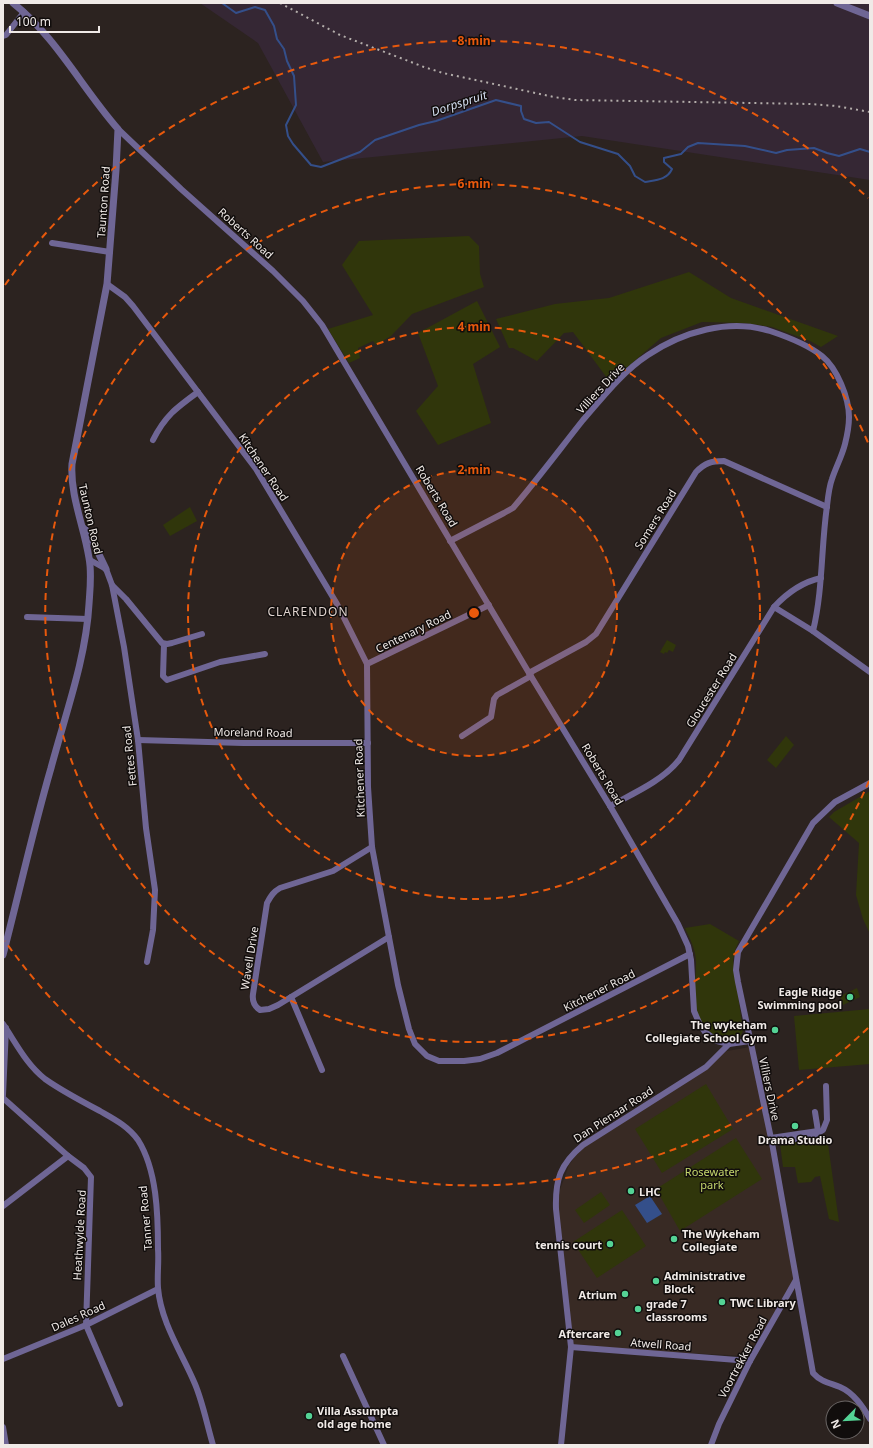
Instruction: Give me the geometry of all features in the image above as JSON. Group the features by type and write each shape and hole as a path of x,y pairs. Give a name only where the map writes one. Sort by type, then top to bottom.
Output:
{"street":[{"name":"Roberts Road","path":"14,3 44,32 118,129 303,301 322,325 530,675 610,806 678,924 690,954 693,971 692,992 696,1019 705,1032 717,1041 729,1044"},
{"path":"837,3 870,16"},
{"path":"3,37 24,12"},
{"name":"Taunton Road","path":"3,956 40,807 71,699 88,619 90,560 82,524 72,490 71,478 72,464 107,284 118,129"},
{"path":"52,243 110,252"},
{"name":"Kitchener Road","path":"107,284 125,297 133,306 256,469 337,604 367,664 368,787 372,847 398,985 409,1029 415,1044 420,1050 427,1056 439,1061 475,1060 497,1054 690,954"},
{"name":"Villiers Drive","path":"450,541 504,514 512,508 601,399 623,375 647,356 672,341 701,330 731,326 763,329 788,337 810,347 832,366 844,390 849,416 845,444 831,480 827,507 818,611 813,630"},
{"path":"153,440 160,425 166,418 198,392"},
{"name":"Somers Road","path":"462,736 491,717 494,699 497,695 586,642 596,634 696,472 705,464 714,461 724,461 827,507"},
{"path":"82,524 106,569"},
{"path":"90,560 106,569"},
{"name":"Fettes Road","path":"106,569 112,585 124,647 138,740 146,828 155,890 153,930 147,962"},
{"name":"Gloucester Road","path":"610,806 660,778 671,770 774,607 793,590 813,580 821,578"},
{"path":"112,585 126,599 158,639 164,644 172,644 202,634"},
{"name":"Centenary Road","path":"367,664 489,605"},
{"path":"774,607 813,630 870,672"},
{"path":"27,617 88,619"},
{"path":"164,644 163,676 167,680 220,662 265,654"},
{"name":"Moreland Road","path":"138,740 250,743 368,743"},
{"name":"Villiers Drive","path":"870,783 835,802 812,823 738,952 736,970 771,1141 813,1373 818,1379 847,1391 860,1404 870,1419"},
{"name":"Wavell Drive","path":"372,847 333,871 280,888 275,890 271,895 267,903 252,1000 256,1008 260,1010 278,1005 389,937"},
{"path":"291,997 322,1070"},
{"path":"3,1095 4,1026"},
{"name":"Tanner Road","path":"4,1026 26,1058 44,1078 122,1124 137,1140 142,1148 150,1171 156,1200 158,1289 168,1325 199,1393 213,1445"},
{"path":"729,1044 750,1041"},
{"name":"Dan Pienaar Road","path":"561,1445 571,1347 556,1209 556,1188 562,1168 575,1151 583,1145 706,1067 729,1044"},
{"path":"771,1141 813,1136 823,1130 827,1120 826,1086"},
{"name":"Heathwylde Road","path":"3,1098 68,1156 84,1168 92,1180 88,1243 86,1325 120,1404"},
{"path":"771,1141 818,1131 815,1112"},
{"path":"3,1206 68,1156"},
{"name":"Voortrekker Road","path":"711,1445 719,1424 750,1361 796,1280"},
{"name":"Dales Road","path":"3,1359 86,1325 158,1289"},
{"name":"Atwell Road","path":"571,1347 750,1361"},
{"path":"343,1356 384,1445"},
{"path":"3,1427 6,1445"}],"shaded area":[{"path":"200,3 870,3 870,180 582,136 323,162 258,43"},
{"name":"The Wykeham Collegiate","path":"750,1047 753,1054 796,1280 747,1356 571,1347 557,1198 569,1165 582,1147 727,1051"}],"green space":[{"path":"469,236 479,246 480,274 484,287 412,314 391,336 376,345 373,341 358,348 360,358 349,363 328,329 373,315 342,265 359,241"},
{"path":"689,272 731,298 838,336 821,347 810,341 772,327 745,323 702,322 661,338 610,382 573,332 564,333 537,361 513,348 509,348 496,319 555,304 609,298"},
{"path":"477,301 500,347 473,364 491,423 438,445 416,411 438,386 418,333"},
{"path":"190,507 197,521 170,536 163,525"},
{"path":"667,640 676,645 673,652 669,650 664,654 660,652"},
{"path":"786,736 794,745 776,768 767,760"},
{"path":"870,791 870,934 863,919 856,895 859,843 829,817 834,812"},
{"path":"710,924 739,941 733,960 743,1031 740,1036 734,1039 726,1040 717,1038 703,1025 696,1008 696,958 685,928"},
{"name":"Eagle Ridge Swimming pool","path":"857,988 860,997 843,1005 840,996"},
{"path":"870,1009 870,1064 799,1070 794,1016"},
{"path":"706,1084 733,1129 662,1173 635,1129"},
{"path":"827,1137 839,1222 829,1219 820,1176 815,1177 811,1182 798,1183 795,1167 783,1167 780,1144"},
{"name":"Rosewater park","path":"736,1138 762,1179 680,1231 656,1189"},
{"path":"601,1192 610,1205 584,1223 575,1210"},
{"name":"tennis court","path":"622,1210 646,1246 597,1278 573,1242"}],"water":[{"path":"650,1196 662,1214 647,1223 635,1205"}],"waterway":[{"name":"Dorpspruit","path":"222,3 236,13 255,7 265,10 274,26 277,39 284,49 287,61 294,76 296,105 286,125 288,136 311,165 321,167 360,152 375,140 496,100 521,106 524,119 536,123 549,122 580,142 618,154 630,166 635,176 645,182 661,179 670,173 672,169 664,162 664,158 681,154 688,147 698,143 745,146 776,153 787,150 814,148 839,156 860,149 870,152"}],"railway":[{"path":"280,3 340,35 424,67 443,73 554,97 575,100 810,104 836,106 870,112"}],"place":[{"name":"Eagle Ridge Swimming pool","path":"850,997"},
{"name":"The wykeham Collegiate School Gym","path":"775,1030"},
{"name":"Drama Studio","path":"795,1126"},
{"name":"LHC","path":"631,1191"},
{"name":"The Wykeham Collegiate","path":"674,1239"},
{"name":"tennis court","path":"610,1244"},
{"name":"Administrative Block","path":"656,1281"},
{"name":"Atrium","path":"625,1294"},
{"name":"TWC Library","path":"722,1302"},
{"name":"grade 7 classrooms","path":"638,1309"},
{"name":"Aftercare","path":"618,1333"},
{"name":"Villa Assumpta old age home","path":"309,1416"}],"district":[{"name":"CLARENDON","path":"308,611"}]}
